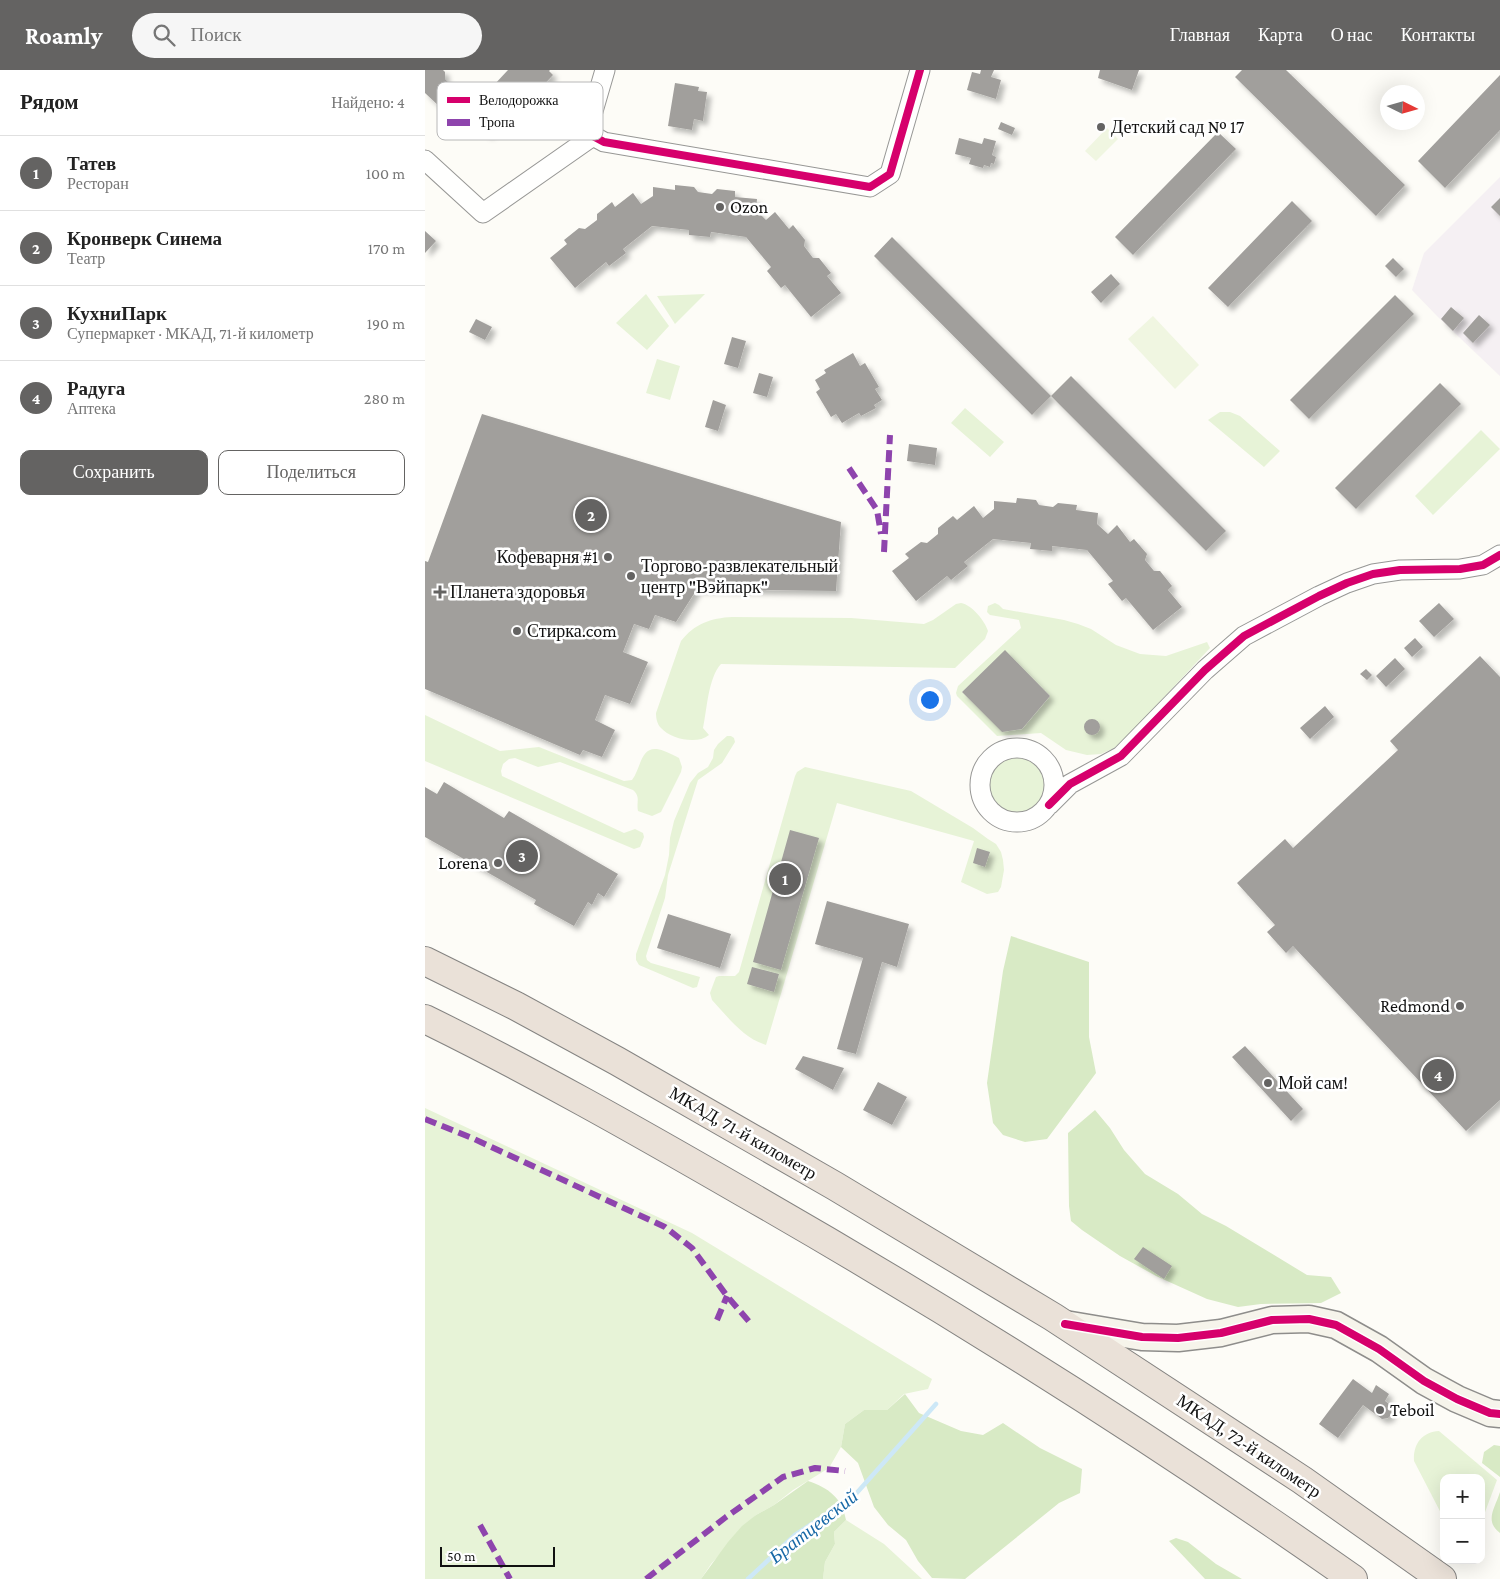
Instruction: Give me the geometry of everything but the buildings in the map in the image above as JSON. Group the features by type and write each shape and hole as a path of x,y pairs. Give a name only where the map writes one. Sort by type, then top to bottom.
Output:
{"highway":[{"name":"МКАД, 71-й километр","path":"425,961 516,1006 617,1061 835,1186 1059,1321"},
{"path":"425,1019 595,1107 810,1230 1025,1360 1261,1514 1353,1579"},
{"name":"МКАД, 72-й километр","path":"1059,1321 1302,1480 1441,1579"}],"street":[{"path":"600,140 870,187 890,174 920,70"},
{"path":"425,160 483,213 587,140"},
{"path":"1099,768 1068,771 1049,764 1036,752 1022,747 1009,748 1000,751 984,766 980,779 980,791 986,806 997,816 1011,822 1025,821 1039,816 1070,784 1121,756 1205,670 1244,636 1347,583 1373,574 1400,570 1460,569 1483,564 1500,555"},
{"path":"1049,764 1054,777 1054,791 1049,805"},
{"path":"1059,1321 1142,1337 1178,1338 1221,1333 1272,1320 1309,1319 1336,1325 1379,1349 1424,1381 1457,1399 1489,1413 1500,1414"}],"shaded area":[{"path":"1500,177 1500,376 1412,290 1424,253"}],"green space":[{"path":"1107,128 1118,139 1096,161 1085,151"},
{"path":"646,294 669,326 647,350 616,323"},
{"path":"705,294 675,324 657,296"},
{"path":"1153,316 1199,365 1175,389 1128,339"},
{"path":"657,359 680,366 670,400 646,393"},
{"path":"965,408 1004,442 990,457 951,423"},
{"path":"1220,412 1230,412 1240,416 1280,451 1264,467 1208,420"},
{"path":"1481,430 1500,449 1433,515 1415,496"},
{"path":"961,603 978,614 988,631 985,639 955,668 721,664 713,677 707,704 703,728 709,735 698,740 677,738 665,732 658,723 656,713 681,641 691,630 703,623 732,617 851,618 924,624 956,604"},
{"path":"995,603 1003,609 1078,624 1091,629 1116,645 1140,654 1166,656 1207,642 1210,648 1125,739 1114,748 1101,754 1087,755 1066,750 1041,733 997,736 957,696 958,686 1021,628 1019,620 990,615 987,612 988,606","holes":["1005,651 1050,696 1022,729 1002,731 962,692"]},
{"path":"425,715 500,751 539,747 624,781 632,780 646,753 656,749 679,758 682,767 681,772 661,812 652,816 638,811 638,797 633,790 560,762 538,767 515,758 509,759 503,764 502,776 624,833 635,829 643,833 644,837 640,847 634,849 425,761"},
{"path":"727,736 734,738 735,742 722,763 698,780 668,875 665,898 646,956 647,960 651,963 700,977 697,987 693,988 639,965 636,960 636,954 665,875 674,821 690,783 698,773 708,767 713,758 714,750"},
{"path":"1010,757 1022,757 1032,761 1040,769 1044,785 1040,801 1032,809 1022,813 1010,813 1000,809 992,801 988,791 988,779 992,769 1000,761"},
{"path":"805,767 911,791 996,844 1001,852 1004,870 1001,887 998,892 987,894 961,882 974,841 837,803 766,1045 750,1037 736,1026 712,1000 710,993 716,977 735,976 739,972 795,776 797,772"},
{"path":"1011,936 1089,962 1089,1037 1096,1073 1047,1139 1025,1142 1003,1135 993,1123 987,1083 1003,971"},
{"path":"425,1108 692,1233 932,1379 928,1389 904,1394 887,1410 864,1410 845,1424 841,1447 829,1468 756,1515 711,1564 701,1579 425,1579"},
{"path":"1095,1110 1110,1128 1124,1150 1145,1174 1178,1194 1202,1214 1226,1226 1307,1275 1331,1277 1341,1293 1321,1303 1261,1304 1238,1307 1207,1299 1156,1276 1120,1256 1082,1230 1071,1221 1068,1133"},
{"path":"905,1394 919,1413 961,1431 983,1435 1003,1423 1040,1448 1082,1469 1080,1493 1059,1503 965,1579 932,1578 918,1561 906,1540 888,1525 874,1507 858,1463 841,1447 845,1424 864,1410 887,1410"},
{"path":"1439,1431 1497,1480 1485,1512 1485,1474 1440,1474 1440,1511 1414,1461 1417,1444 1423,1436"},
{"path":"1494,1445 1500,1446 1500,1477 1482,1463 1484,1452"},
{"path":"808,1481 822,1487 838,1500 846,1520 834,1532 835,1544 825,1562 823,1579 701,1579 742,1526"},
{"path":"1500,1492 1500,1533 1493,1524 1492,1514"},
{"path":"846,1520 884,1544 922,1579 823,1579 825,1562 835,1544 834,1532"},
{"path":"1176,1538 1188,1542 1216,1564 1242,1579 1205,1579 1169,1541"}],"waterway":[{"name":"Братцевский","path":"748,1579 795,1535 854,1496 936,1404"}],"marked path":[{"path":"884,552 890,435"},
{"path":"849,468 877,510 881,534"},
{"path":"425,1119 472,1138 665,1227 692,1248 727,1296 752,1325"},
{"path":"717,1320 727,1296"},
{"path":"646,1579 726,1517 783,1477 815,1468 845,1471"},
{"path":"480,1525 510,1579"}],"cycle path":[{"path":"600,140 870,187 890,174 920,70"},
{"path":"1049,805 1070,784 1121,756 1205,670 1244,636 1319,596 1373,574 1400,570 1460,569 1483,565 1500,555"},
{"path":"1065,1324 1142,1337 1178,1338 1221,1333 1272,1320 1309,1319 1336,1325 1379,1349 1424,1381 1457,1399 1490,1413 1500,1414"}],"place":[{"name":"Детский сад № 17","path":"1101,127"},
{"name":"Ozon","path":"720,207"},
{"name":"Кронверк Синема","path":"591,515"},
{"name":"Кофеварня #1","path":"608,557"},
{"name":"Торгово-развлекательный центр \"Вэйпарк\"","path":"631,576"},
{"name":"Планета здоровья","path":"440,592"},
{"name":"Стирка.com","path":"517,631"},
{"name":"КухниПарк","path":"522,856"},
{"name":"Lorena","path":"498,863"},
{"name":"Татев","path":"785,879"},
{"name":"Redmond","path":"1460,1006"},
{"name":"Радуга","path":"1438,1075"},
{"name":"Мой сам!","path":"1268,1083"},
{"name":"Teboil","path":"1380,1410"}]}
